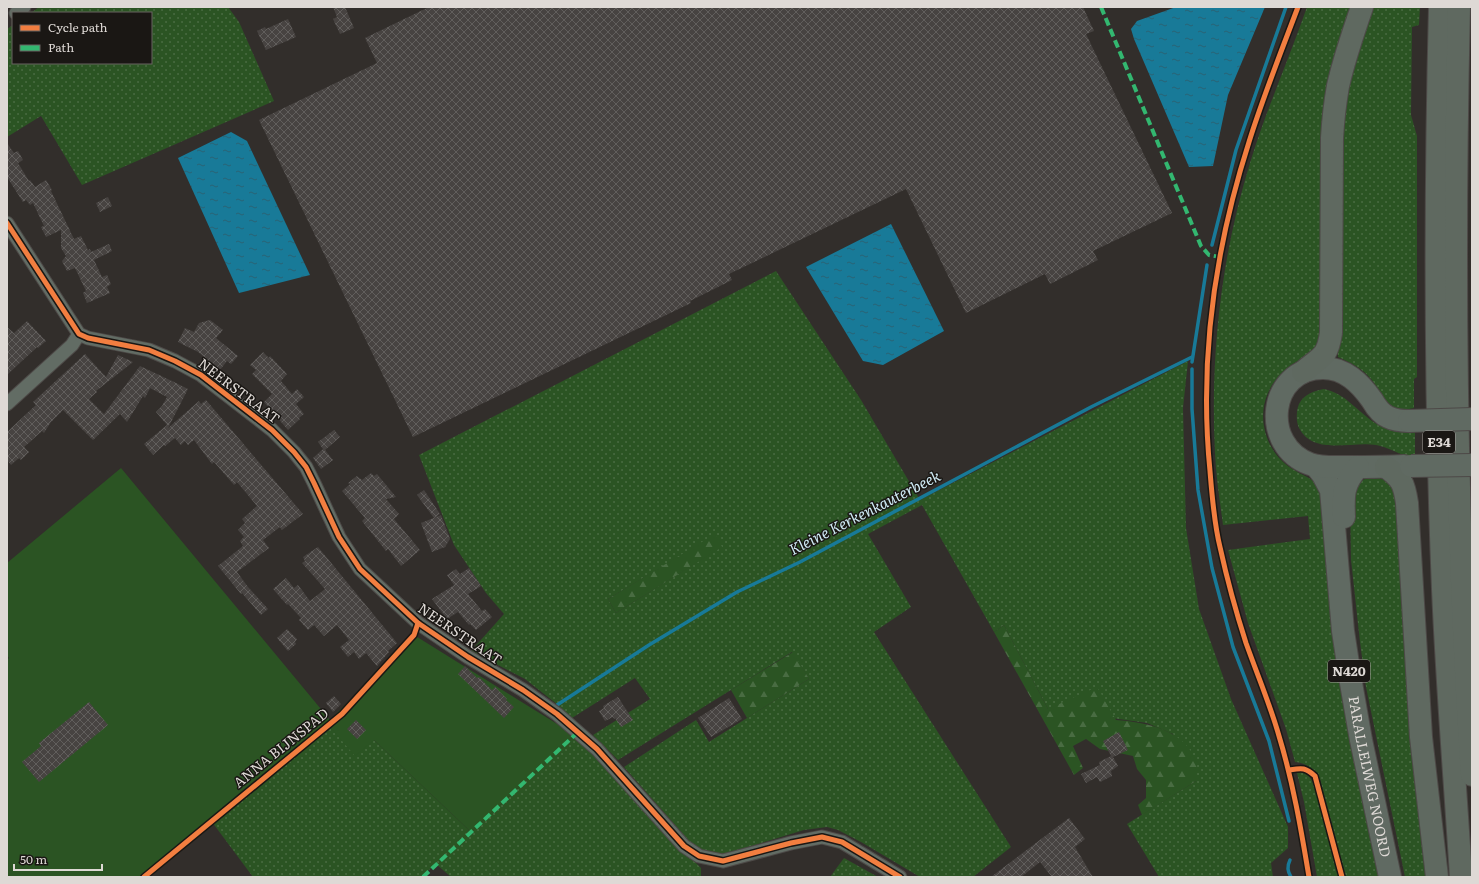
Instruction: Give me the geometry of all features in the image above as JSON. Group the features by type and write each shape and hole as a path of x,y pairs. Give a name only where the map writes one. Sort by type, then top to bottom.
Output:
{"highway":[{"path":"1362,7 1344,61 1338,87 1332,138 1331,333 1328,348 1321,359 1286,386 1280,397 1276,412 1277,429 1284,444 1294,456 1316,466 1358,467 1472,465"},
{"name":"E34","path":"1440,7 1436,217 1438,394 1443,590 1461,877"},
{"name":"E34","path":"1459,7 1455,242 1458,461 1462,589 1472,775"},
{"path":"1303,372 1323,368 1335,369 1349,375 1359,384 1379,410 1389,418 1409,421 1472,419"},
{"name":"PARALLELWEG NOORD","path":"1316,466 1331,490 1343,631 1361,740 1390,877"},
{"path":"1386,466 1397,476 1405,487 1407,503 1422,737 1437,877"},
{"name":"PARALLELWEG NOORD","path":"1358,467 1350,476 1344,490 1347,569 1360,684 1399,877"}],"street":[{"path":"7,223 79,334 72,345 7,404"},
{"name":"NEERSTRAAT","path":"79,334 88,338 149,350 175,361 201,375 272,430 306,467 338,537 360,569 418,623 468,657 523,690 568,723 597,749 684,846 699,856 723,861 791,843 822,837 842,842 900,877"}],"green space":[{"path":"39,7 228,7 239,22 274,101 82,185 41,116 7,137 7,29 12,26 12,64 152,64 152,12 32,12"},
{"path":"1307,7 1352,7 1322,324 1320,340 1314,350 1287,368 1272,385 1268,393 1263,414 1266,435 1276,454 1291,468 1310,478 1317,485 1323,495 1384,877 1346,877 1320,779 1310,767 1295,762 1286,729 1248,623 1228,550 1310,539 1308,516 1223,525 1216,471 1214,380 1216,343 1225,270 1232,234 1240,198 1256,143"},
{"path":"1369,7 1420,7 1419,25 1412,27 1411,115 1417,136 1417,377 1414,379 1414,408 1409,409 1409,411 1401,410 1390,404 1364,372 1338,357 1336,325 1342,110"},
{"path":"776,271 861,400 920,500 1188,361 1183,408 1186,528 1199,609 1231,699 1288,827 1288,848 1271,863 1273,877 1159,877 1127,824 1196,781 1173,734 1147,723 1048,709 1004,625 994,632 922,505 868,534 911,607 874,632 1011,847 973,877 920,877 861,842 838,830 827,827 804,830 725,854 707,853 698,849 690,842 624,767 696,720 709,742 809,679 792,652 618,760 593,735 650,699 635,678 572,718 525,679 471,651 504,614 486,593 454,545 419,455","holes":["715,535 721,547 616,613 608,599"]},
{"path":"1324,389 1338,394 1375,423 1390,428 1415,431 1415,455 1410,455 1410,458 1376,445 1323,445 1306,437 1297,423 1299,404 1306,395"},
{"path":"121,468 330,720 414,635 575,735 471,832 374,740 355,756 331,728 212,822 147,877 7,877 7,660 9,658 7,655 7,563"},
{"path":"1373,477 1388,482 1396,497 1408,694 1427,877 1405,877 1366,687 1351,560 1350,500 1359,482"},
{"path":"715,534 722,547 616,613 608,599"},
{"path":"1004,625 1048,709 1097,687 1116,720 1152,726 1174,735 1184,742 1191,751 1196,762 1196,781 1142,815 1138,805 1146,798 1146,780 1137,769 1133,756 1100,749 1086,739 1073,746 1083,768 1074,775 994,632"},
{"path":"793,652 809,679 747,718 731,690"},
{"path":"331,728 374,740 471,832 575,735 631,794 676,847 701,868 701,877 451,877 436,864 421,877 253,877 212,822"},
{"path":"1302,772 1310,778 1315,788 1339,877 1317,877 1304,802 1297,773"},
{"path":"844,858 878,877 830,877"}],"water":[{"path":"1176,7 1265,7 1228,95 1213,166 1189,167 1131,29 1137,21"},
{"path":"231,132 247,141 310,275 239,293 178,158"},
{"path":"891,224 944,331 883,365 863,361 806,267"}],"building":[{"path":"333,7 345,7 354,28 340,34 333,19 337,17"},
{"path":"429,7 1083,7 1094,31 1086,34 1172,213 1093,251 1098,260 1050,284 1045,274 966,313 906,189 729,274 732,280 690,301 691,303 413,437 259,120 377,63 365,38"},
{"path":"288,19 296,37 266,50 257,31 265,27 266,29"},
{"path":"7,143 14,153 18,151 23,160 18,163 29,181 30,180 35,187 46,180 74,239 81,236 88,250 90,249 91,252 109,244 112,251 94,260 102,277 107,275 111,284 107,287 110,293 87,303 83,293 86,291 75,268 67,271 62,261 66,256 61,248 61,230 46,237 41,227 44,226 33,203 30,205 26,200 23,202 7,177"},
{"path":"108,197 112,206 100,212 96,203"},
{"path":"210,320 223,330 216,338 238,356 231,364 227,361 220,370 198,352 178,342 185,328 194,332 199,323"},
{"path":"27,321 46,341 38,348 37,347 7,375 7,327 14,333"},
{"path":"263,352 269,358 270,356 287,374 281,381 292,394 297,389 304,397 296,404 304,414 288,430 264,402 272,394 252,374 256,370 250,365"},
{"path":"85,354 106,377 118,355 133,362 96,391 97,392 89,399 104,414 140,366 188,389 168,428 199,401 201,404 206,400 303,514 282,530 280,527 263,540 269,548 237,572 248,587 268,609 261,615 218,566 243,546 240,541 244,537 238,530 245,523 242,519 257,506 237,482 234,485 214,462 212,464 194,440 188,445 185,441 181,445 175,438 153,455 144,444 167,425 156,412 162,406 167,397 150,388 145,398 143,396 127,422 120,414 93,440 63,410 51,422 44,433 42,431 24,447 29,452 21,460 19,458 11,465 7,460 7,432 36,405 33,402"},
{"path":"334,430 340,437 325,450 333,460 321,469 313,458 323,449 318,442"},
{"path":"371,473 374,476 377,474 396,497 386,499 399,514 394,519 420,550 401,566 388,549 386,551 362,521 365,518 342,491 350,484 348,483 357,476 362,480"},
{"path":"424,490 440,514 434,518 417,495"},
{"path":"441,515 450,539 445,547 432,552 421,523"},
{"path":"318,547 397,643 388,651 389,652 377,666 366,653 359,659 354,652 348,657 340,647 349,640 337,625 324,636 314,625 308,630 299,620 301,618 273,589 286,578 294,588 298,585 310,601 325,589 302,563 305,561 303,557"},
{"path":"469,568 481,586 468,594 482,611 485,609 492,617 476,630 470,624 469,625 458,612 447,619 432,599 454,585 447,575 456,569 460,574"},
{"path":"287,629 297,639 295,642 296,644 288,651 277,638"},
{"path":"465,666 492,690 495,687 514,707 504,718 458,674"},
{"path":"334,696 341,704 333,712 326,703"},
{"path":"618,697 633,720 621,727 613,717 605,721 599,711 604,708 603,706"},
{"path":"729,698 742,719 711,737 698,718"},
{"path":"89,702 108,725 39,782 22,762 41,746 39,743"},
{"path":"356,720 366,730 357,739 347,729"},
{"path":"1119,732 1128,750 1113,757 1118,766 1111,771 1112,776 1100,782 1097,777 1086,783 1081,774 1100,765 1099,762 1111,756 1103,741"},
{"path":"1069,818 1085,839 1075,847 1093,877 1052,877 1040,862 1021,877 991,877"}],"waterway":[{"path":"1212,245 1236,150 1286,7"},
{"path":"1192,362 1207,265"},
{"name":"Kleine Kerkenkauterbeek","path":"557,705 649,645 737,592 800,562 1091,407 1192,357"},
{"path":"1192,369 1192,409 1198,490 1212,568 1233,647 1269,741 1289,821"},
{"path":"1290,860 1288,868 1291,877"}],"marked path":[{"path":"1101,7 1201,246 1209,255 1220,257"},
{"path":"423,877 578,732"}],"cycle path":[{"path":"1298,7 1254,125 1237,182 1227,223 1219,263 1209,346 1207,429 1216,529 1242,631 1272,712 1284,753 1296,806 1309,877"},
{"path":"7,223 79,334 88,338 149,350 175,361 201,375 272,430 294,452 306,467 339,537 360,569 418,623 468,657 523,690 557,714 597,749 684,846 699,856 723,861 791,843 822,837 842,842 900,877"},
{"name":"ANNA BIJNSPAD","path":"144,877 342,714 414,635 418,623"},
{"path":"1289,770 1303,769 1309,771 1315,776 1342,877"}]}
